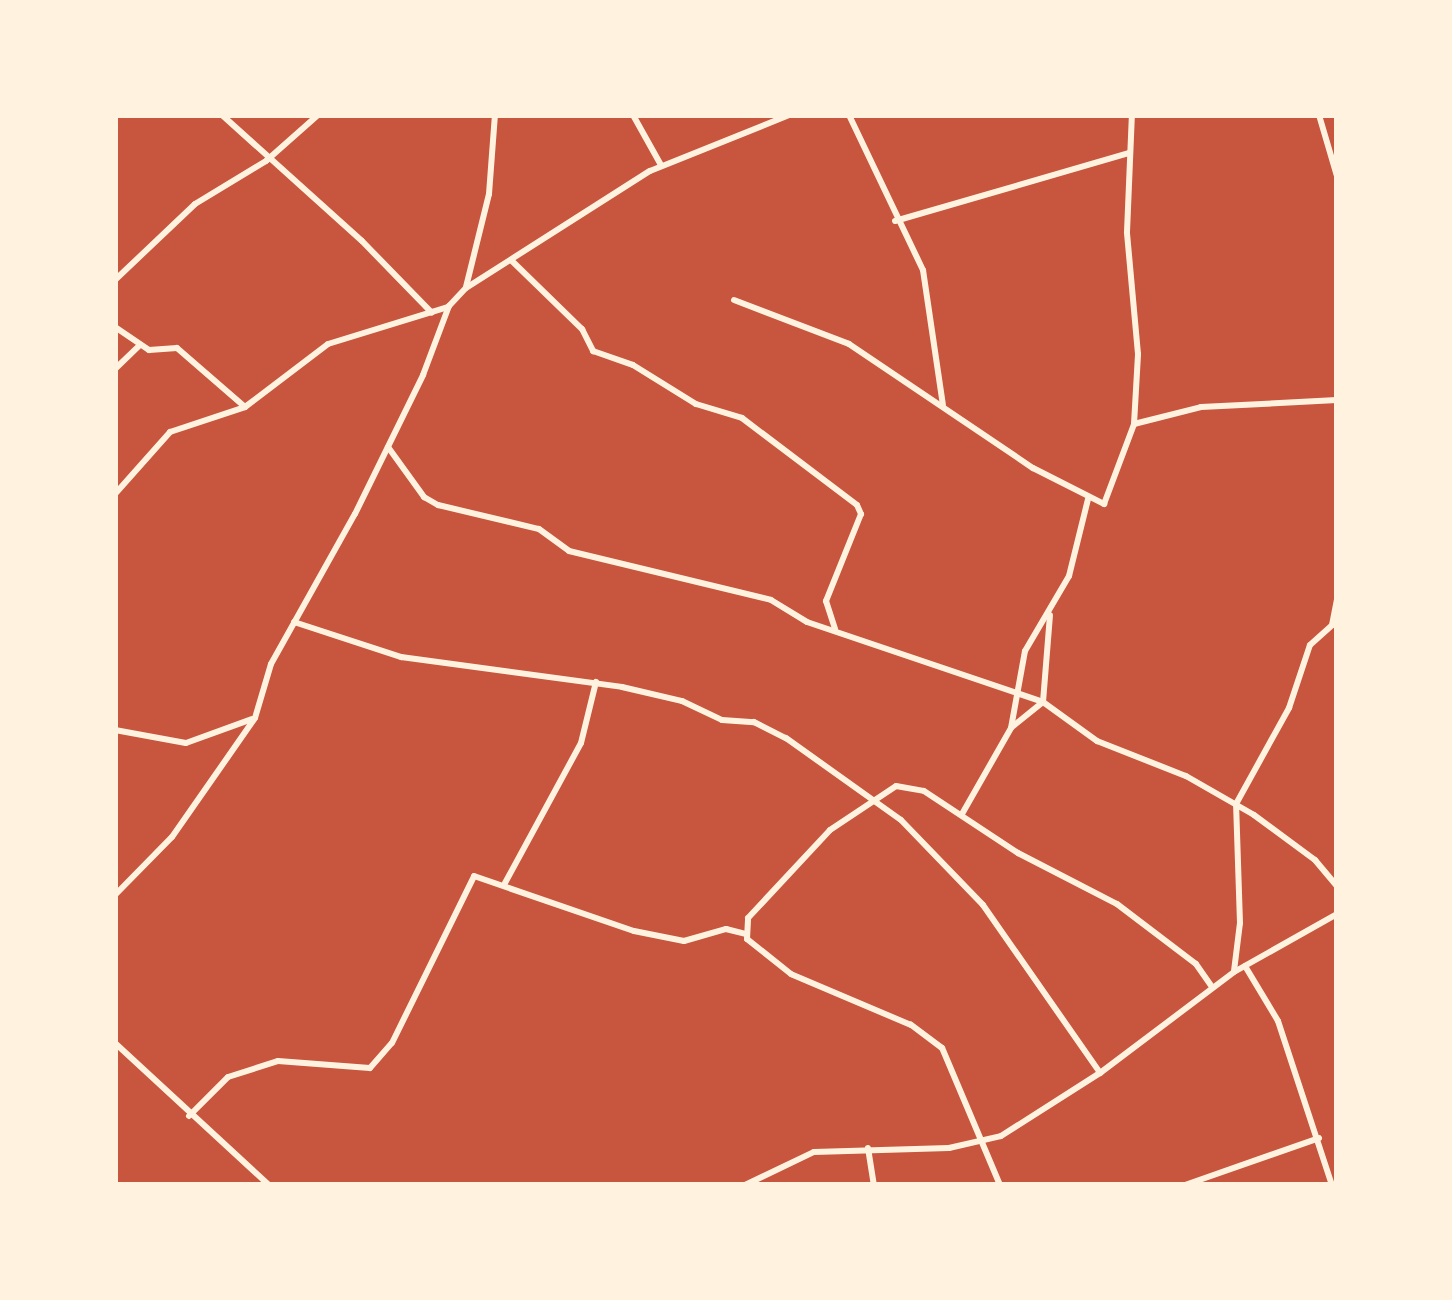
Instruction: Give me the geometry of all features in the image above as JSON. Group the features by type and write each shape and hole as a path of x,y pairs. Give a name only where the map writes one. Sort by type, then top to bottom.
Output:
{"street":[{"path":"222,115 266,161 362,240 432,313"},
{"path":"115,280 194,204 266,161 318,115"},
{"path":"466,288 489,194 495,115"},
{"path":"633,115 660,165"},
{"path":"115,895 184,822 255,718 271,664 388,447 449,306 466,288 660,165 789,115"},
{"path":"849,115 895,221 923,270 943,405"},
{"path":"734,300 850,344 1088,499 1107,501 1134,424 1129,153 1132,115"},
{"path":"1319,115 1335,155 1337,176"},
{"path":"895,221 1129,153"},
{"path":"512,261 582,329 592,351 633,366 696,404 742,418 856,505 861,514 826,601 834,629"},
{"path":"115,494 161,437 245,407 328,344 449,306"},
{"path":"115,327 139,346 178,348 245,407"},
{"path":"115,370 139,346"},
{"path":"1134,424 1201,407 1337,400"},
{"path":"388,447 424,497 438,506 528,525 568,550 771,600 834,629 1043,702 1097,742 1186,776 1236,804 1315,860 1337,886"},
{"path":"962,814 1010,728 1025,650 1050,614 1072,566 1088,499"},
{"path":"1234,972 1240,923 1236,804 1289,708 1310,645 1332,625 1337,599"},
{"path":"1010,728 1043,702 1050,614"},
{"path":"294,622 401,657 596,682 766,726 877,800 983,904 1100,1074"},
{"path":"504,883 582,743 596,682"},
{"path":"115,730 186,743 255,718"},
{"path":"1000,1185 942,1048 912,1025 791,974 752,946 746,934 748,918 830,830 896,786 910,786 1117,904 1196,964 1212,987"},
{"path":"190,1116 228,1077 271,1062 370,1068 400,1030 474,876 652,935 684,941 726,930 746,934"},
{"path":"745,1185 796,1158 868,1148 984,1142 1040,1116 1234,972 1337,914"},
{"path":"1244,966 1278,1021 1332,1185"},
{"path":"115,1043 268,1185"},
{"path":"1185,1185 1318,1138"},
{"path":"868,1148 874,1185"}]}
